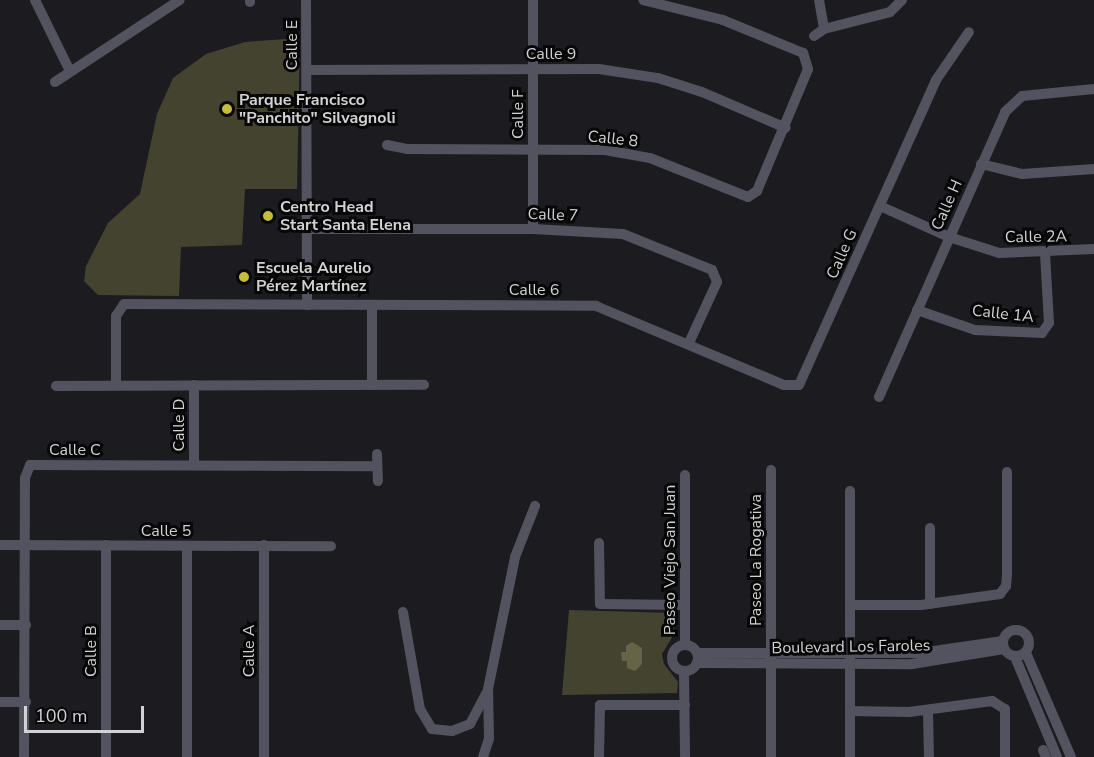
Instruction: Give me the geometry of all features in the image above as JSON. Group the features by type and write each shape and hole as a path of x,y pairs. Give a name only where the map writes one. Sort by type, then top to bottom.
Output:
{"street":[{"path":"35,0 70,71"},
{"path":"55,82 180,0"},
{"name":"Calle E","path":"306,0 307,305"},
{"name":"Calle F","path":"533,0 533,229"},
{"path":"643,0 723,20 803,53 808,69 786,128"},
{"path":"819,0 824,28"},
{"path":"814,36 824,28 890,12 902,0"},
{"name":"Calle G","path":"689,343 784,385 799,385 936,80 969,32"},
{"name":"Calle 9","path":"307,70 599,69 658,78 702,92 786,128"},
{"name":"Calle H","path":"879,397 1005,112 1022,96 1094,89"},
{"name":"Calle 8","path":"387,145 407,149 605,150 650,158 748,197 758,191 786,128"},
{"path":"981,164 1022,174 1094,168"},
{"name":"Calle 2A","path":"880,206 949,237 999,253 1045,253 1094,249"},
{"name":"Calle 7","path":"307,229 533,229 623,234 712,270 717,282 689,343"},
{"name":"Calle 1A","path":"917,310 975,330 1042,333 1050,323 1045,253"},
{"name":"Calle 6","path":"116,385 116,316 124,304 596,306 689,343"},
{"path":"372,305 372,385"},
{"name":"Calle D","path":"194,385 194,465"},
{"path":"56,386 424,385"},
{"name":"Calle C","path":"24,757 26,478 30,465 194,465 377,460 378,481"},
{"name":"Paseo La Rogativa","path":"771,470 771,757"},
{"path":"850,605 930,604 1000,594 1006,586 1007,472"},
{"name":"Paseo Viejo San Juan","path":"685,475 685,645 697,658"},
{"path":"850,491 850,757"},
{"path":"483,757 489,739 488,689 515,557 535,506"},
{"path":"930,528 930,604"},
{"path":"599,543 600,604 685,605"},
{"name":"Calle 5","path":"0,545 331,546"},
{"name":"Calle B","path":"106,545 106,757"},
{"name":"Calle A","path":"264,545 264,757"},
{"path":"187,546 187,757"},
{"path":"403,612 420,709 432,729 452,731 470,724 488,689"},
{"path":"0,625 26,625"},
{"name":"Boulevard Los Faroles","path":"697,658 850,658 920,653 1004,645 1007,633 1020,631 1029,640 1020,655"},
{"name":"Paseo Viejo San Juan","path":"685,645 675,650 672,658 675,666 684,671 685,757"},
{"path":"1004,645 1020,655 1071,757"},
{"path":"1020,655 1057,757"},
{"path":"684,671 697,658"},
{"path":"850,711 928,711 993,701 1005,710 1005,757"},
{"path":"0,702 26,702"},
{"path":"599,757 600,705 685,705"},
{"path":"928,711 929,757"}],"shaded area":[{"path":"300,38 297,189 245,189 242,245 181,247 179,296 98,295 84,281 86,266 108,223 140,194 157,114 173,78 206,54 245,42"},
{"path":"569,610 674,613 674,634 662,654 664,664 678,682 677,693 562,695"},
{"path":"632,642 642,648 642,664 635,671 627,668 627,661 622,661 621,652 626,652 626,646"}],"place":[{"name":"Parque Francisco \"Panchito\" Silvagnoli","path":"227,109"},
{"name":"Centro Head Start Santa Elena","path":"268,216"},
{"name":"Escuela Aurelio Pérez Martínez","path":"244,277"}]}
